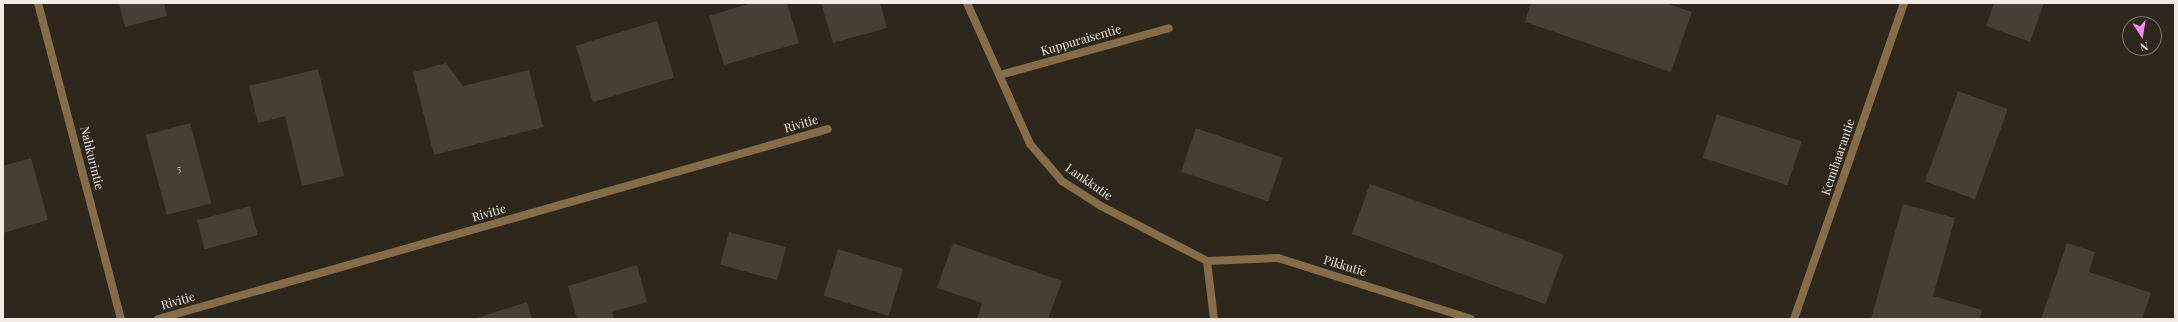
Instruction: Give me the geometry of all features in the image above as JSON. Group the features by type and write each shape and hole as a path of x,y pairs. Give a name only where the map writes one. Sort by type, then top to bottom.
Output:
{"street":[{"name":"Nahkurintie","path":"38,3 121,319"},
{"name":"Lankkutie","path":"967,3 1030,144 1062,181 1101,206 1207,261"},
{"name":"Kemihaarantie","path":"1794,319 1904,3"},
{"name":"Kuppuraisentie","path":"1000,75 1170,28"},
{"name":"Rivitie","path":"158,319 828,129"},
{"name":"Pikkutie","path":"1207,261 1278,258 1471,319"},
{"path":"1207,261 1214,319"}],"building":[{"path":"119,3 164,3 167,16 125,27"},
{"path":"751,3 787,3 799,43 724,65 709,16"},
{"path":"821,3 880,3 887,28 833,43"},
{"path":"1531,3 1666,3 1692,12 1671,72 1525,22"},
{"path":"1994,3 2044,3 2030,42 1986,26"},
{"path":"657,21 674,77 593,102 576,46"},
{"path":"446,63 463,86 529,70 543,127 434,155 413,72"},
{"path":"318,69 344,176 302,186 285,116 258,123 249,86"},
{"path":"1958,91 2008,109 1975,199 1925,181"},
{"path":"1717,114 1802,142 1787,185 1703,158"},
{"path":"190,123 211,203 167,215 146,135"},
{"path":"1196,128 1283,158 1268,201 1181,171"},
{"path":"31,158 48,220 3,233 3,166"},
{"path":"1370,184 1564,254 1545,304 1352,234"},
{"path":"1903,204 1955,218 1933,296 1982,310 1980,319 1871,319"},
{"path":"250,206 258,235 205,249 197,220"},
{"path":"729,232 786,247 777,280 720,265"},
{"path":"953,243 1062,281 1048,319 977,319 982,303 937,288"},
{"path":"2067,243 2095,252 2089,272 2151,293 2142,319 2041,319"},
{"path":"838,249 903,269 889,316 824,296"},
{"path":"637,265 647,302 612,312 614,319 577,319 568,286"},
{"path":"527,302 532,319 474,319"}]}
